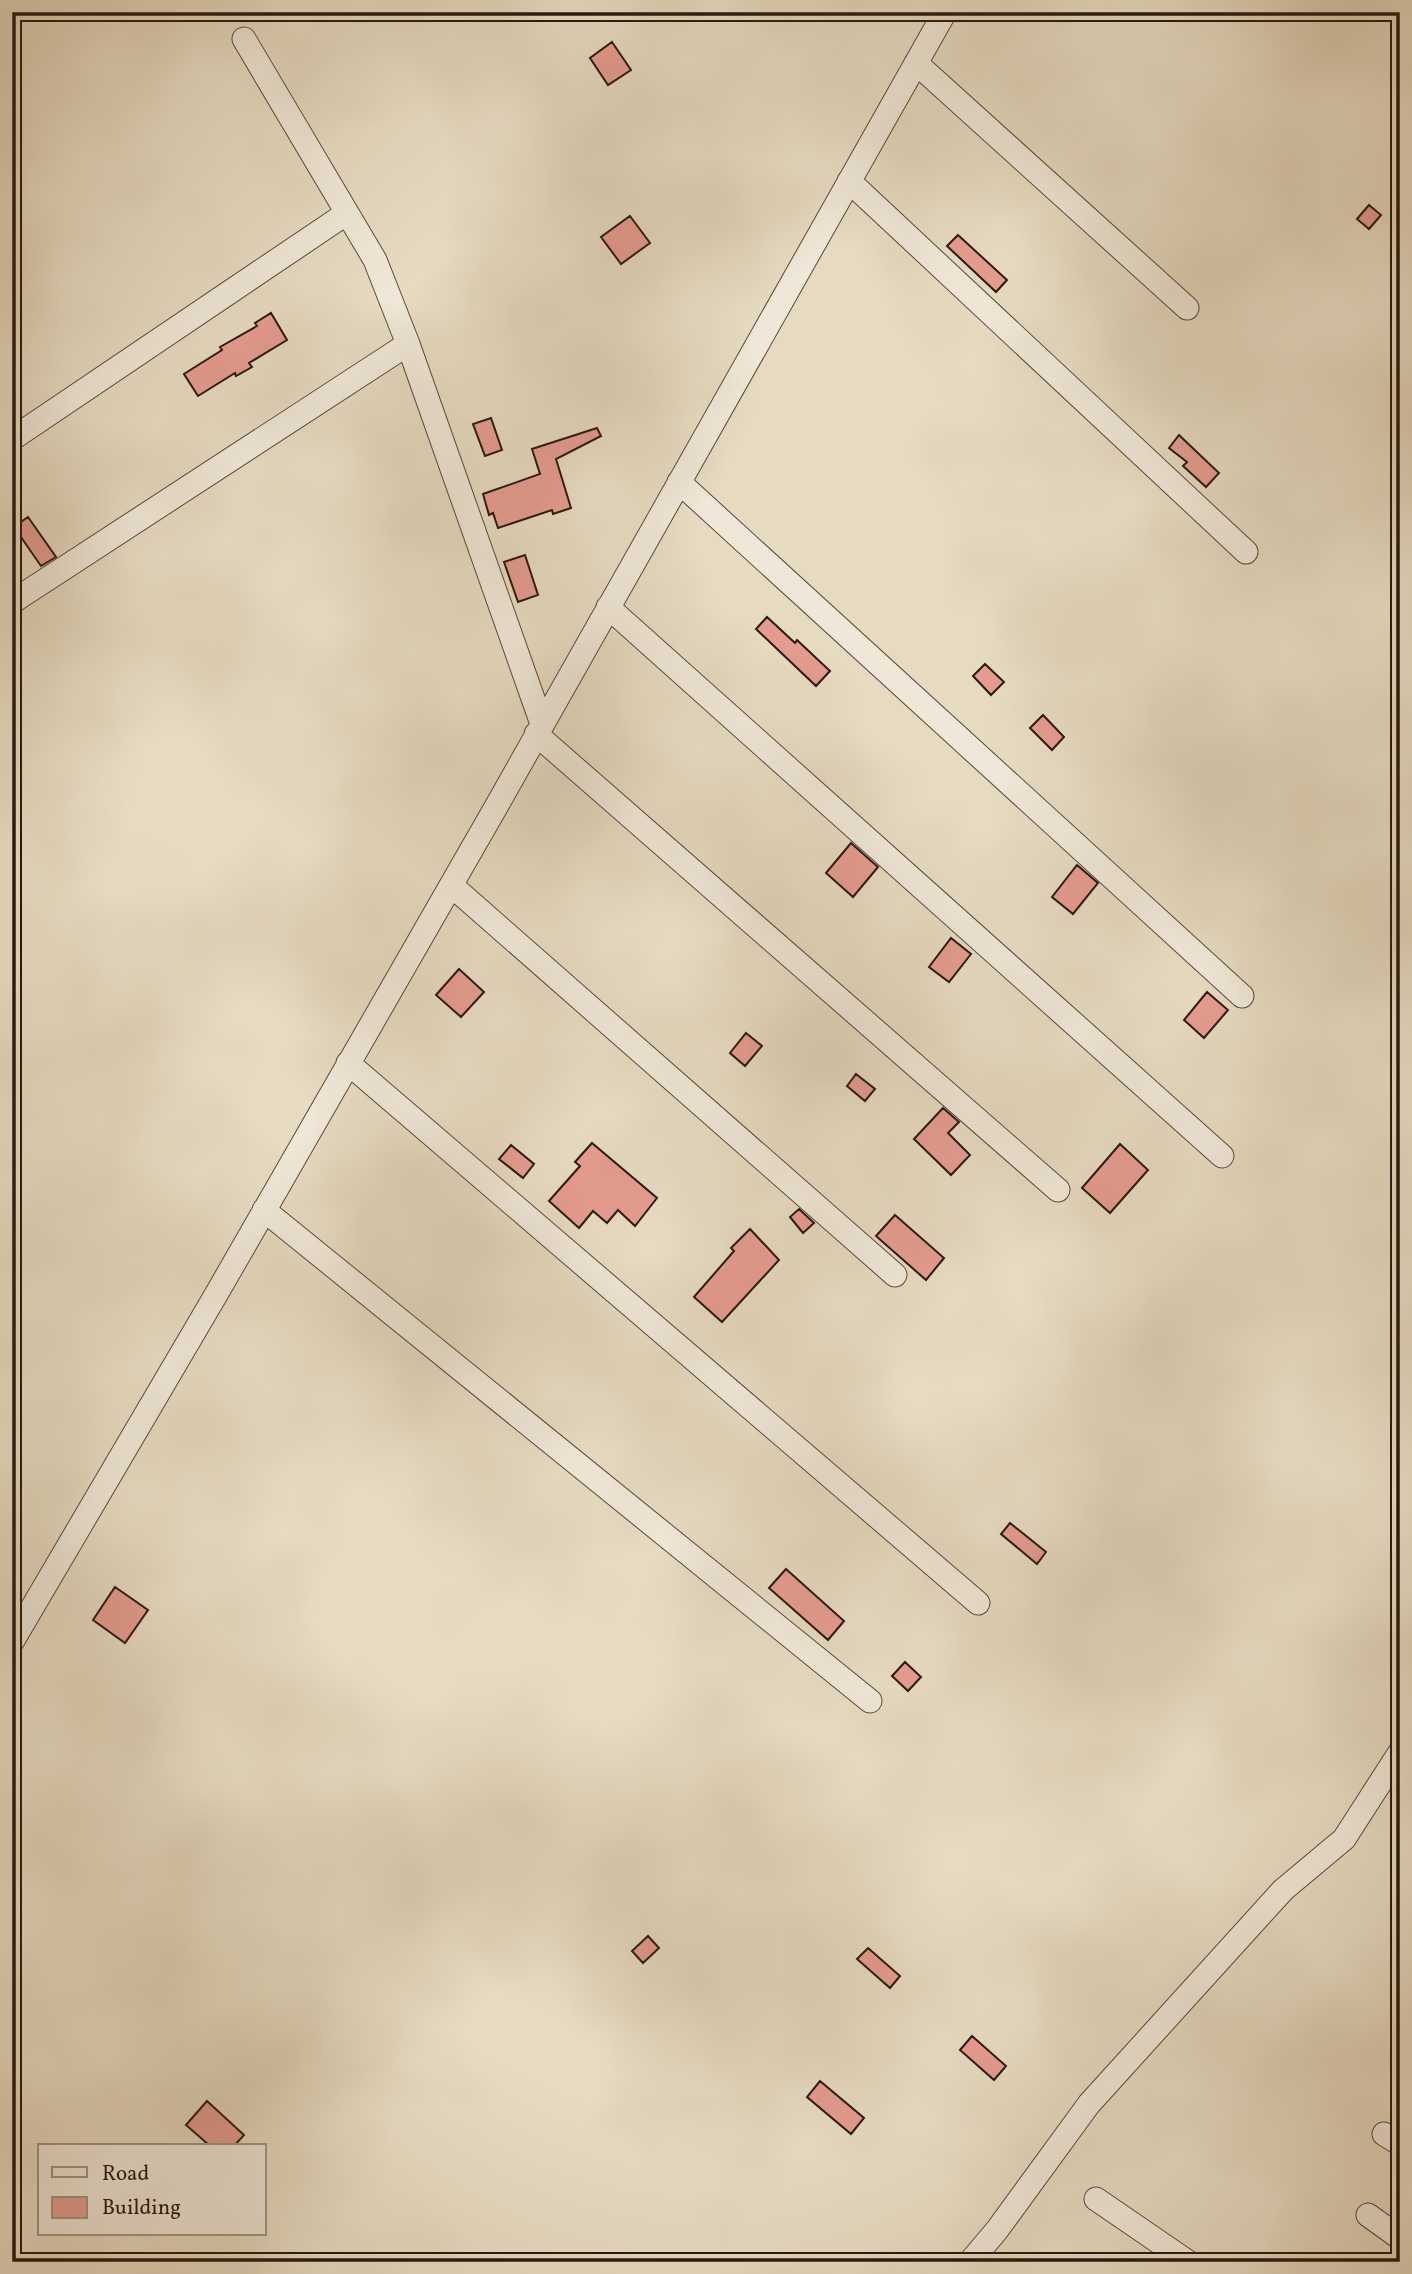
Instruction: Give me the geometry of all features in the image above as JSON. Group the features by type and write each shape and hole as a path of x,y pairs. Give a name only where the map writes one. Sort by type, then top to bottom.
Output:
{"street":[{"path":"12,1642 451,885 945,12"},
{"path":"244,39 375,260 408,344 539,729 1058,1190"},
{"path":"916,63 1187,308"},
{"path":"849,180 1246,552"},
{"path":"12,439 348,213"},
{"path":"12,603 408,344"},
{"path":"679,482 1242,996"},
{"path":"608,607 1222,1156"},
{"path":"451,885 895,1275"},
{"path":"348,1063 978,1603"},
{"path":"264,1210 870,1701"},
{"path":"970,2262 997,2230 1089,2105 1283,1890 1343,1839 1400,1752"},
{"path":"1096,2199 1188,2262"},
{"path":"1368,2216 1400,2238"}],"building":[{"path":"612,42 631,70 608,85 590,58"},
{"path":"1369,205 1381,215 1369,229 1357,219"},
{"path":"630,216 650,243 621,264 601,237"},
{"path":"958,235 1007,280 996,292 947,246"},
{"path":"271,313 287,340 249,363 252,367 236,376 235,373 198,396 184,374 222,350 220,347 257,326 255,323"},
{"path":"491,418 502,450 485,456 473,424"},
{"path":"597,428 601,436 556,459 571,508 553,514 552,510 498,528 493,513 489,515 483,494 540,474 532,449"},
{"path":"1179,435 1219,473 1206,487 1183,466 1187,462 1169,448"},
{"path":"28,517 56,557 41,566 14,527"},
{"path":"525,555 538,595 518,602 504,562"},
{"path":"767,617 830,671 816,686 756,629"},
{"path":"985,664 1004,682 991,695 973,676"},
{"path":"1043,715 1064,737 1052,750 1030,728"},
{"path":"851,843 878,867 853,897 826,873"},
{"path":"1077,865 1098,883 1073,914 1052,897"},
{"path":"951,938 971,954 949,982 929,967"},
{"path":"459,969 484,992 461,1017 436,995"},
{"path":"1207,992 1228,1010 1204,1038 1184,1020"},
{"path":"746,1033 762,1046 745,1066 730,1053"},
{"path":"856,1074 875,1089 865,1101 847,1086"},
{"path":"943,1108 959,1122 948,1133 970,1155 951,1175 914,1139"},
{"path":"592,1143 657,1198 635,1226 618,1210 607,1223 593,1211 579,1228 549,1201 580,1166 575,1162"},
{"path":"1120,1144 1148,1170 1110,1213 1082,1188"},
{"path":"511,1145 534,1164 523,1178 499,1159"},
{"path":"799,1209 814,1223 803,1233 790,1217"},
{"path":"895,1215 944,1258 926,1280 876,1236"},
{"path":"750,1229 779,1260 722,1322 694,1297 734,1251 731,1248"},
{"path":"1010,1523 1046,1552 1037,1564 1001,1534"},
{"path":"786,1569 844,1621 828,1640 769,1588"},
{"path":"115,1587 148,1610 125,1643 93,1620"},
{"path":"905,1662 921,1677 908,1691 892,1676"},
{"path":"648,1936 659,1948 643,1963 632,1951"},
{"path":"868,1948 900,1976 890,1988 857,1959"},
{"path":"972,2036 1006,2066 994,2080 960,2050"},
{"path":"820,2081 864,2118 851,2134 807,2097"},
{"path":"207,2101 244,2135 236,2144 208,2144 186,2125"}]}
